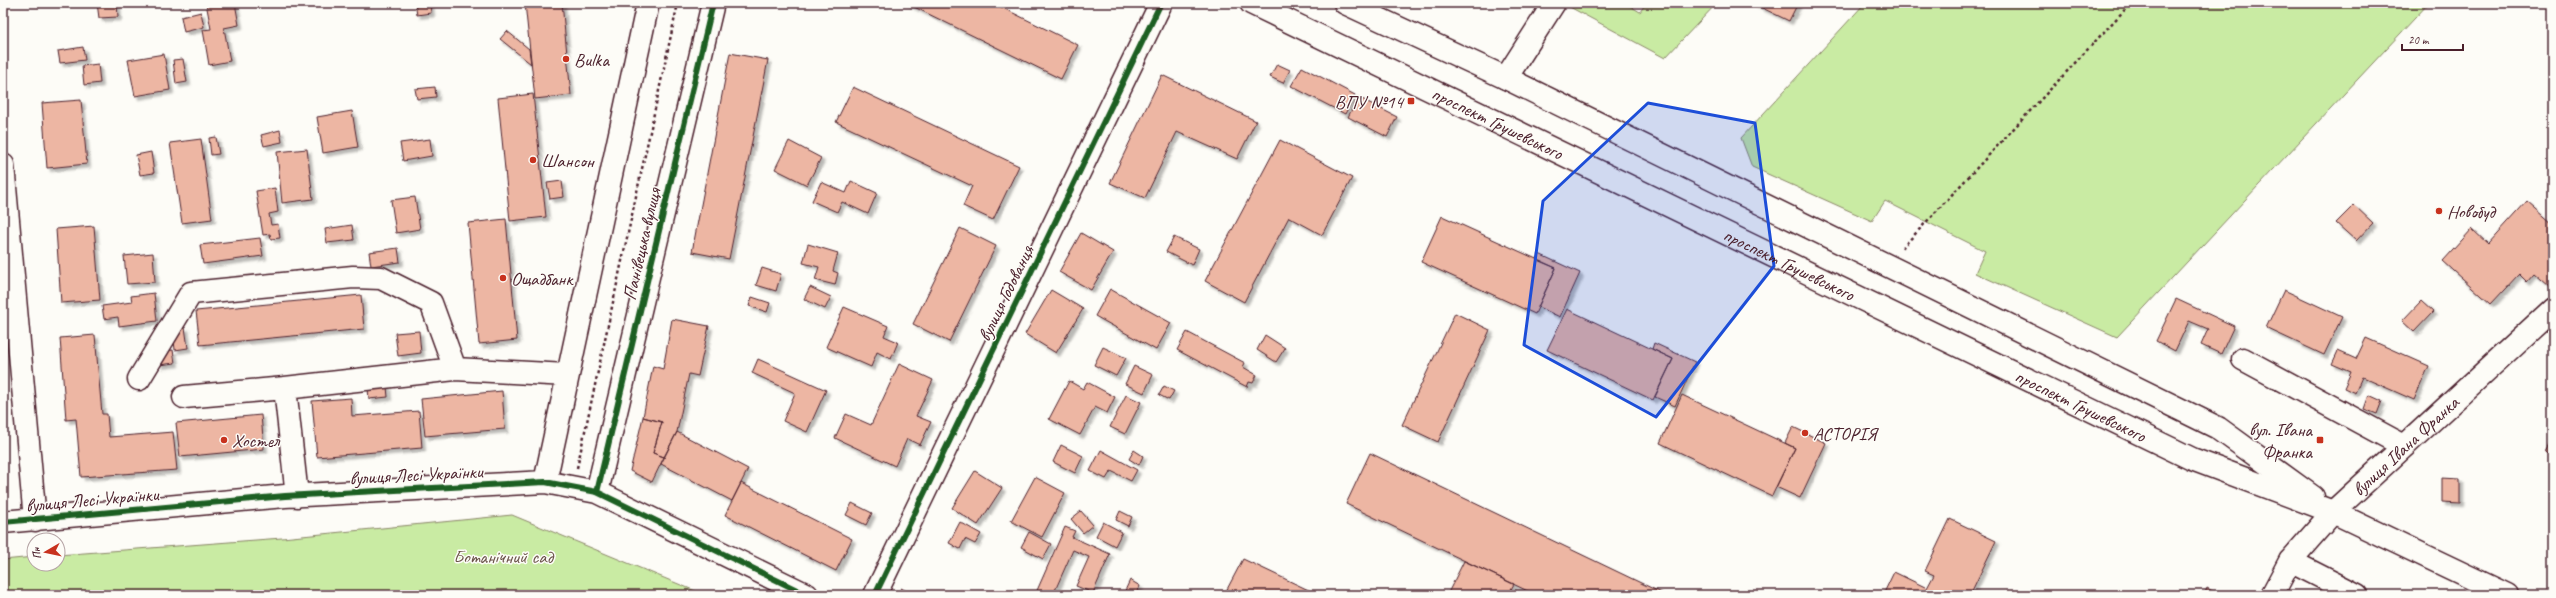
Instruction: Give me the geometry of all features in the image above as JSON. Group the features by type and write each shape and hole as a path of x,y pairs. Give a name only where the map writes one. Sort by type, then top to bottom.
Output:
{"street":[{"path":"545,482 648,3"},
{"name":"Панівецька вулиця","path":"597,492 713,3"},
{"name":"вулиця Годованця","path":"875,595 1162,3"},
{"name":"проспект Грушевського","path":"1251,3 2192,459 2333,512 2506,595"},
{"name":"проспект Грушевського","path":"1345,3 1506,78 2218,428 2333,512"},
{"path":"1506,78 1554,3"},
{"path":"3,165 35,520"},
{"path":"139,379 191,293 353,277 382,278 430,303 455,369"},
{"name":"вулиця Івана Франка","path":"2272,595 2290,561 2333,512 2553,309"},
{"path":"2243,359 2404,446"},
{"path":"184,398 455,369 567,375"},
{"path":"285,388 297,496"},
{"name":"вулиця Лесі Українки","path":"3,522 297,496 545,482 597,492 807,595"},
{"path":"2290,561 2357,595"}],"path":[{"path":"577,470 678,3"},
{"path":"1886,265 2132,3"}],"highlighted area":[{"path":"1648,103 1755,123 1774,266 1656,417 1524,345 1543,201"}],"green space":[{"path":"1567,3 1625,3 1640,12 1646,3 1717,3 1665,58 1566,5"},
{"path":"1865,3 2429,3 2117,337 1975,273 1985,251 1885,201 1872,221 1752,167 1741,138"},
{"name":"Ботанічний сад","path":"512,515 705,595 3,595 3,560 26,558 26,572 66,572 66,554 282,538"}],"building":[{"path":"97,3 117,3 118,17 99,18"},
{"path":"206,3 235,3 239,25 224,28 230,61 209,65 203,30 211,29"},
{"path":"415,3 430,3 431,13 417,15"},
{"path":"525,3 562,3 571,95 535,99"},
{"path":"906,3 993,3 1078,45 1061,79"},
{"path":"1752,3 1798,3 1789,21"},
{"path":"201,12 204,27 184,32 181,17"},
{"path":"507,31 529,49 531,64 500,39"},
{"path":"83,47 85,60 60,63 58,51"},
{"path":"730,53 768,60 729,259 692,252"},
{"path":"164,54 170,90 135,96 128,60"},
{"path":"183,59 187,82 176,84 173,60"},
{"path":"98,64 100,83 84,85 82,66"},
{"path":"1277,64 1290,70 1283,83 1270,77"},
{"path":"1302,67 1355,95 1345,114 1291,86"},
{"path":"1162,75 1256,121 1237,159 1177,132 1145,198 1110,183"},
{"path":"435,87 436,97 417,99 415,89"},
{"path":"853,87 1019,166 993,220 963,206 972,186 836,122"},
{"path":"533,94 546,217 510,221 498,98"},
{"path":"1358,97 1397,117 1387,137 1348,117"},
{"path":"81,100 87,164 47,168 42,103"},
{"path":"352,111 358,147 323,153 317,117"},
{"path":"280,130 282,142 264,146 261,135"},
{"path":"216,137 219,154 211,155 209,138"},
{"path":"201,139 212,219 182,223 170,143"},
{"path":"430,139 432,156 403,161 400,143"},
{"path":"1280,140 1352,178 1322,235 1289,217 1244,302 1205,281"},
{"path":"789,141 821,158 807,185 775,169"},
{"path":"307,149 313,199 282,203 277,152"},
{"path":"151,152 154,173 140,175 136,155"},
{"path":"562,181 564,197 550,199 547,183"},
{"path":"851,181 877,193 868,214 842,202 837,212 812,201 821,182 846,193"},
{"path":"275,188 278,212 269,214 271,225 278,224 280,238 271,239 270,234 263,235 256,191"},
{"path":"415,197 420,229 396,233 391,200"},
{"path":"2527,201 2553,224 2553,282 2549,287 2534,274 2527,282 2519,274 2491,304 2443,261 2472,229 2488,244"},
{"path":"2354,205 2373,223 2356,241 2336,223"},
{"path":"1442,216 1556,268 1535,314 1421,262"},
{"path":"506,219 517,340 479,344 468,223"},
{"path":"352,225 354,240 327,243 325,229"},
{"path":"94,226 100,300 61,303 56,229"},
{"path":"960,228 996,246 949,342 913,324"},
{"path":"1081,233 1113,252 1091,290 1059,272"},
{"path":"1174,237 1199,249 1192,265 1166,252"},
{"path":"260,238 263,256 203,264 200,245"},
{"path":"808,244 838,253 833,271 838,273 835,285 815,280 819,267 803,263"},
{"path":"398,248 400,262 371,266 369,252"},
{"path":"153,253 155,282 127,284 124,256"},
{"path":"1539,254 1580,273 1560,317 1538,307 1556,268 1537,260"},
{"path":"762,268 781,274 776,291 756,285"},
{"path":"810,287 831,297 825,309 804,299"},
{"path":"1110,289 1171,323 1156,350 1095,316"},
{"path":"1051,290 1083,309 1056,353 1025,334"},
{"path":"2284,290 2342,317 2324,355 2266,328"},
{"path":"154,293 157,321 119,326 118,317 104,319 102,306 132,302 131,296"},
{"path":"361,295 364,329 200,345 196,311"},
{"path":"752,297 770,303 767,312 749,306"},
{"path":"2176,299 2234,326 2221,354 2201,345 2208,329 2189,321 2175,351 2156,341"},
{"path":"2421,301 2433,312 2414,332 2402,321"},
{"path":"844,307 888,326 884,336 898,342 891,359 877,352 871,367 826,347"},
{"path":"1567,309 1673,359 1653,400 1547,350"},
{"path":"1455,313 1490,330 1438,442 1402,425"},
{"path":"672,319 709,326 698,376 689,374 677,432 664,457 653,453 662,422 643,417 653,366 663,369"},
{"path":"185,327 188,348 175,350 173,329"},
{"path":"419,331 421,353 398,356 395,333"},
{"path":"1187,332 1245,363 1243,367 1257,375 1253,383 1249,382 1247,387 1177,350"},
{"path":"95,335 102,414 107,414 109,437 173,432 177,470 81,477 76,419 66,420 60,338"},
{"path":"1265,335 1285,348 1276,362 1257,350"},
{"path":"2366,338 2429,366 2414,400 2362,377 2355,393 2344,388 2351,372 2332,364 2338,351 2356,359"},
{"path":"1654,343 1695,362 1675,406 1655,397 1673,359 1652,349"},
{"path":"1103,347 1126,358 1116,376 1094,365"},
{"path":"173,350 175,363 159,365 158,352"},
{"path":"758,359 826,390 807,432 783,421 795,393 752,373"},
{"path":"899,364 933,380 916,416 931,422 920,445 907,439 895,466 835,438 846,414 871,425"},
{"path":"1134,366 1153,375 1144,393 1125,384"},
{"path":"386,377 388,397 369,399 367,379"},
{"path":"1069,381 1083,389 1087,382 1115,397 1107,413 1095,407 1080,435 1049,419"},
{"path":"1164,386 1174,391 1169,400 1159,395"},
{"path":"502,391 505,429 425,436 421,399"},
{"path":"1126,395 1141,402 1125,434 1110,427"},
{"path":"1682,395 1795,448 1772,496 1660,443"},
{"path":"2369,395 2382,401 2377,414 2364,409"},
{"path":"351,398 352,416 419,411 422,448 317,457 312,401"},
{"path":"261,415 264,449 180,457 176,423"},
{"path":"643,417 662,422 653,453 664,457 652,482 630,471"},
{"path":"1793,427 1826,443 1800,498 1776,487 1795,448 1785,443"},
{"path":"677,432 748,469 732,501 661,464"},
{"path":"2553,440 2553,456 2546,452"},
{"path":"1061,445 1083,456 1075,473 1053,462"},
{"path":"1101,450 1137,470 1131,481 1111,471 1106,479 1090,471"},
{"path":"1134,450 1143,456 1139,465 1129,459"},
{"path":"1370,453 1666,595 1536,595 1346,504"},
{"path":"975,471 1002,488 978,525 952,508"},
{"path":"1035,477 1065,493 1042,537 1011,521"},
{"path":"2442,478 2460,479 2460,503 2442,502"},
{"path":"741,483 852,539 836,571 725,515"},
{"path":"852,503 872,513 866,525 846,515"},
{"path":"1081,511 1093,525 1083,533 1071,519"},
{"path":"1120,511 1132,517 1128,526 1116,520"},
{"path":"1950,519 1996,541 1970,595 1883,595 1894,572 1927,588 1934,575 1925,571"},
{"path":"960,522 981,534 975,544 965,539 960,549 949,543"},
{"path":"1103,522 1122,532 1115,546 1096,536"},
{"path":"1065,527 1075,531 1072,537 1110,554 1093,593 1076,586 1089,557 1073,550 1053,595 1035,595"},
{"path":"1029,532 1051,544 1043,559 1021,547"},
{"path":"1243,559 1319,595 1224,595"},
{"path":"1464,561 1514,584 1508,595 1447,595"},
{"path":"1130,580 1140,586 1136,595 1123,595"},
{"path":"901,588 914,595 897,595"},
{"path":"2207,588 2220,595 2204,595"}],"cycle path":[{"path":"597,492 713,3"},
{"path":"875,595 1161,3"},
{"path":"3,522 285,496 545,482 597,492 807,595"}],"place":[{"name":"Bulka","path":"566,59"},
{"name":"ВПУ №14","path":"1411,101"},
{"name":"Шансон","path":"533,160"},
{"name":"Новобуд","path":"2439,211"},
{"name":"Ощадбанк","path":"503,278"},
{"name":"АСТОРІЯ","path":"1805,433"},
{"name":"Хостел","path":"224,440"},
{"name":"вул. Івана Франка","path":"2320,440"}]}
